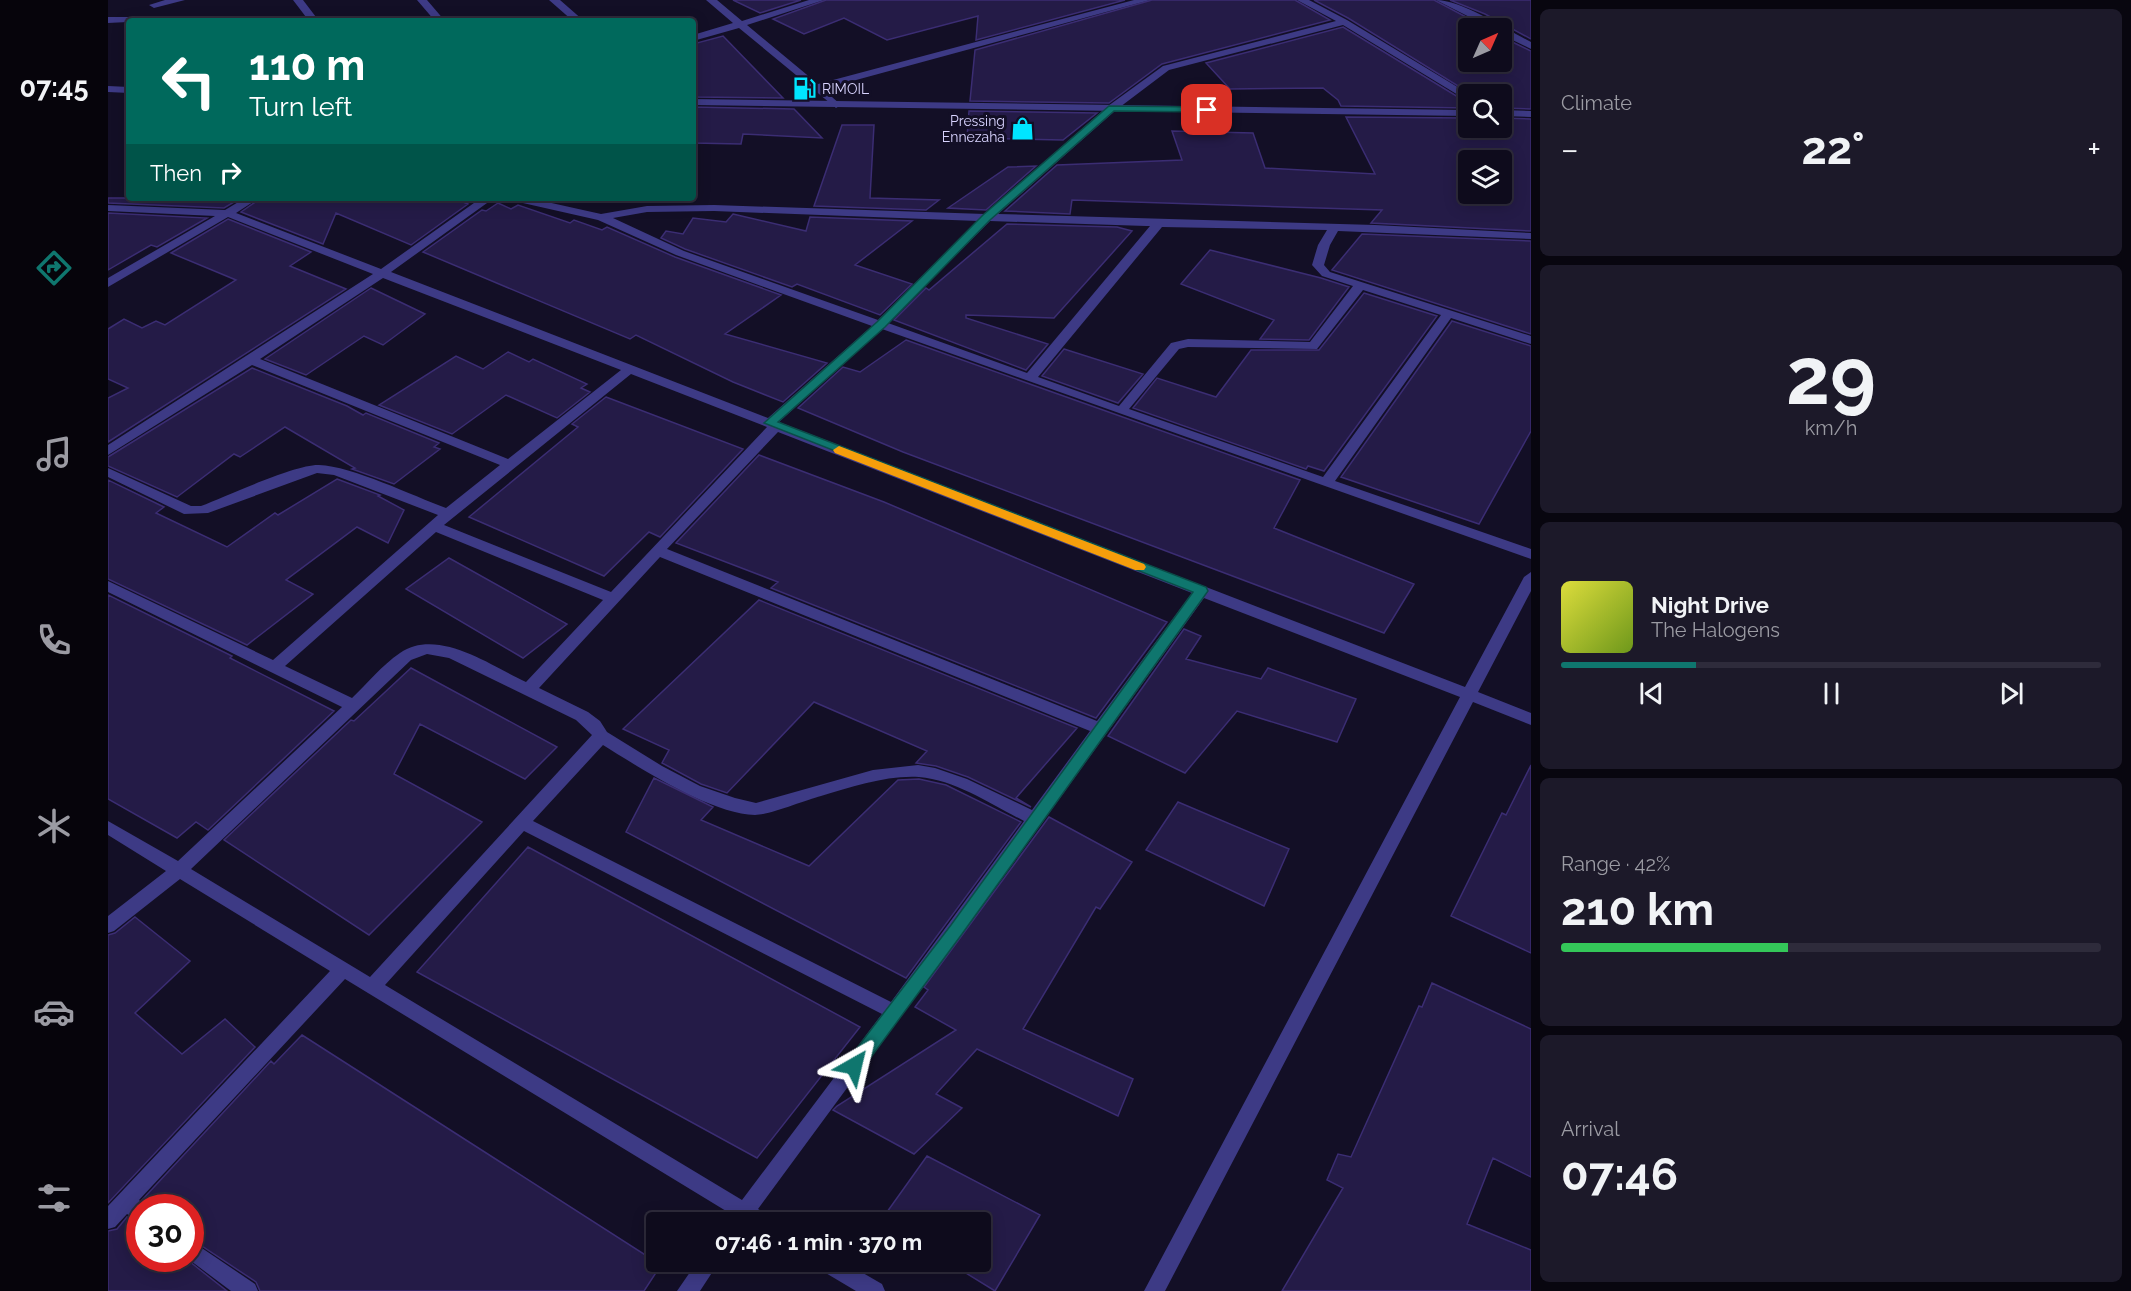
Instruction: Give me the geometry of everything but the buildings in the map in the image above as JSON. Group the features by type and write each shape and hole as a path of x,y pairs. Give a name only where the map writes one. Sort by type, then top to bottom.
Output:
{"street":[{"path":"161,18 152,3 180,0"},
{"path":"298,0 312,18"},
{"path":"422,0 437,18"},
{"path":"554,0 575,18"},
{"path":"711,0 837,105"},
{"path":"696,37 742,26 765,15 819,0"},
{"path":"816,88 1145,0"},
{"path":"1302,0 1344,22 1458,92"},
{"path":"1441,0 1477,18"},
{"path":"108,20 126,20"},
{"path":"529,688 773,424 881,324 987,218 1112,108 1156,73 1166,68 1344,22"},
{"path":"1512,36 1529,44"},
{"path":"108,89 126,90"},
{"path":"696,102 1458,113"},
{"path":"1512,113 1531,114"},
{"path":"108,283 248,201"},
{"path":"108,451 344,300 484,201"},
{"path":"528,201 601,217 680,253 1121,411 1531,554"},
{"path":"601,217 671,207 1158,224 1335,227 1531,236"},
{"path":"108,208 227,213 1531,719"},
{"path":"1030,378 1158,224"},
{"path":"1335,227 1324,245 1319,268 1326,274 1531,340"},
{"path":"1121,411 1175,346 1188,343 1313,346 1360,285"},
{"path":"1326,483 1449,314"},
{"path":"251,360 509,464"},
{"path":"274,667 448,514 630,369"},
{"path":"108,472 189,511 203,510 304,472 317,469 336,471 448,514"},
{"path":"434,526 613,598"},
{"path":"656,550 1101,729"},
{"path":"1154,1291 1531,577"},
{"path":"108,586 352,705"},
{"path":"752,1212 894,1012 1201,591"},
{"path":"108,926 179,870 406,656 426,649 452,653 529,688 582,716 594,724 602,736 686,786 742,807 756,809 884,774 907,770 934,773 1036,819"},
{"path":"372,987 602,736"},
{"path":"522,823 894,1012"},
{"path":"108,827 343,969 736,1212"},
{"path":"144,1194 343,969"},
{"path":"108,1220 126,1210"},
{"path":"204,1259 248,1291"},
{"path":"687,1291 701,1272"},
{"path":"843,1272 875,1291"}],"slow traffic":[{"path":"839,450 1140,567"}],"place":[{"name":"RIMOIL","path":"804,89"},
{"name":"Pressing Ennezaha","path":"1023,129"}],"route":[{"path":"854,1066 957,929 1201,591 770,423 881,324 987,218 1112,108 1207,110"}]}
